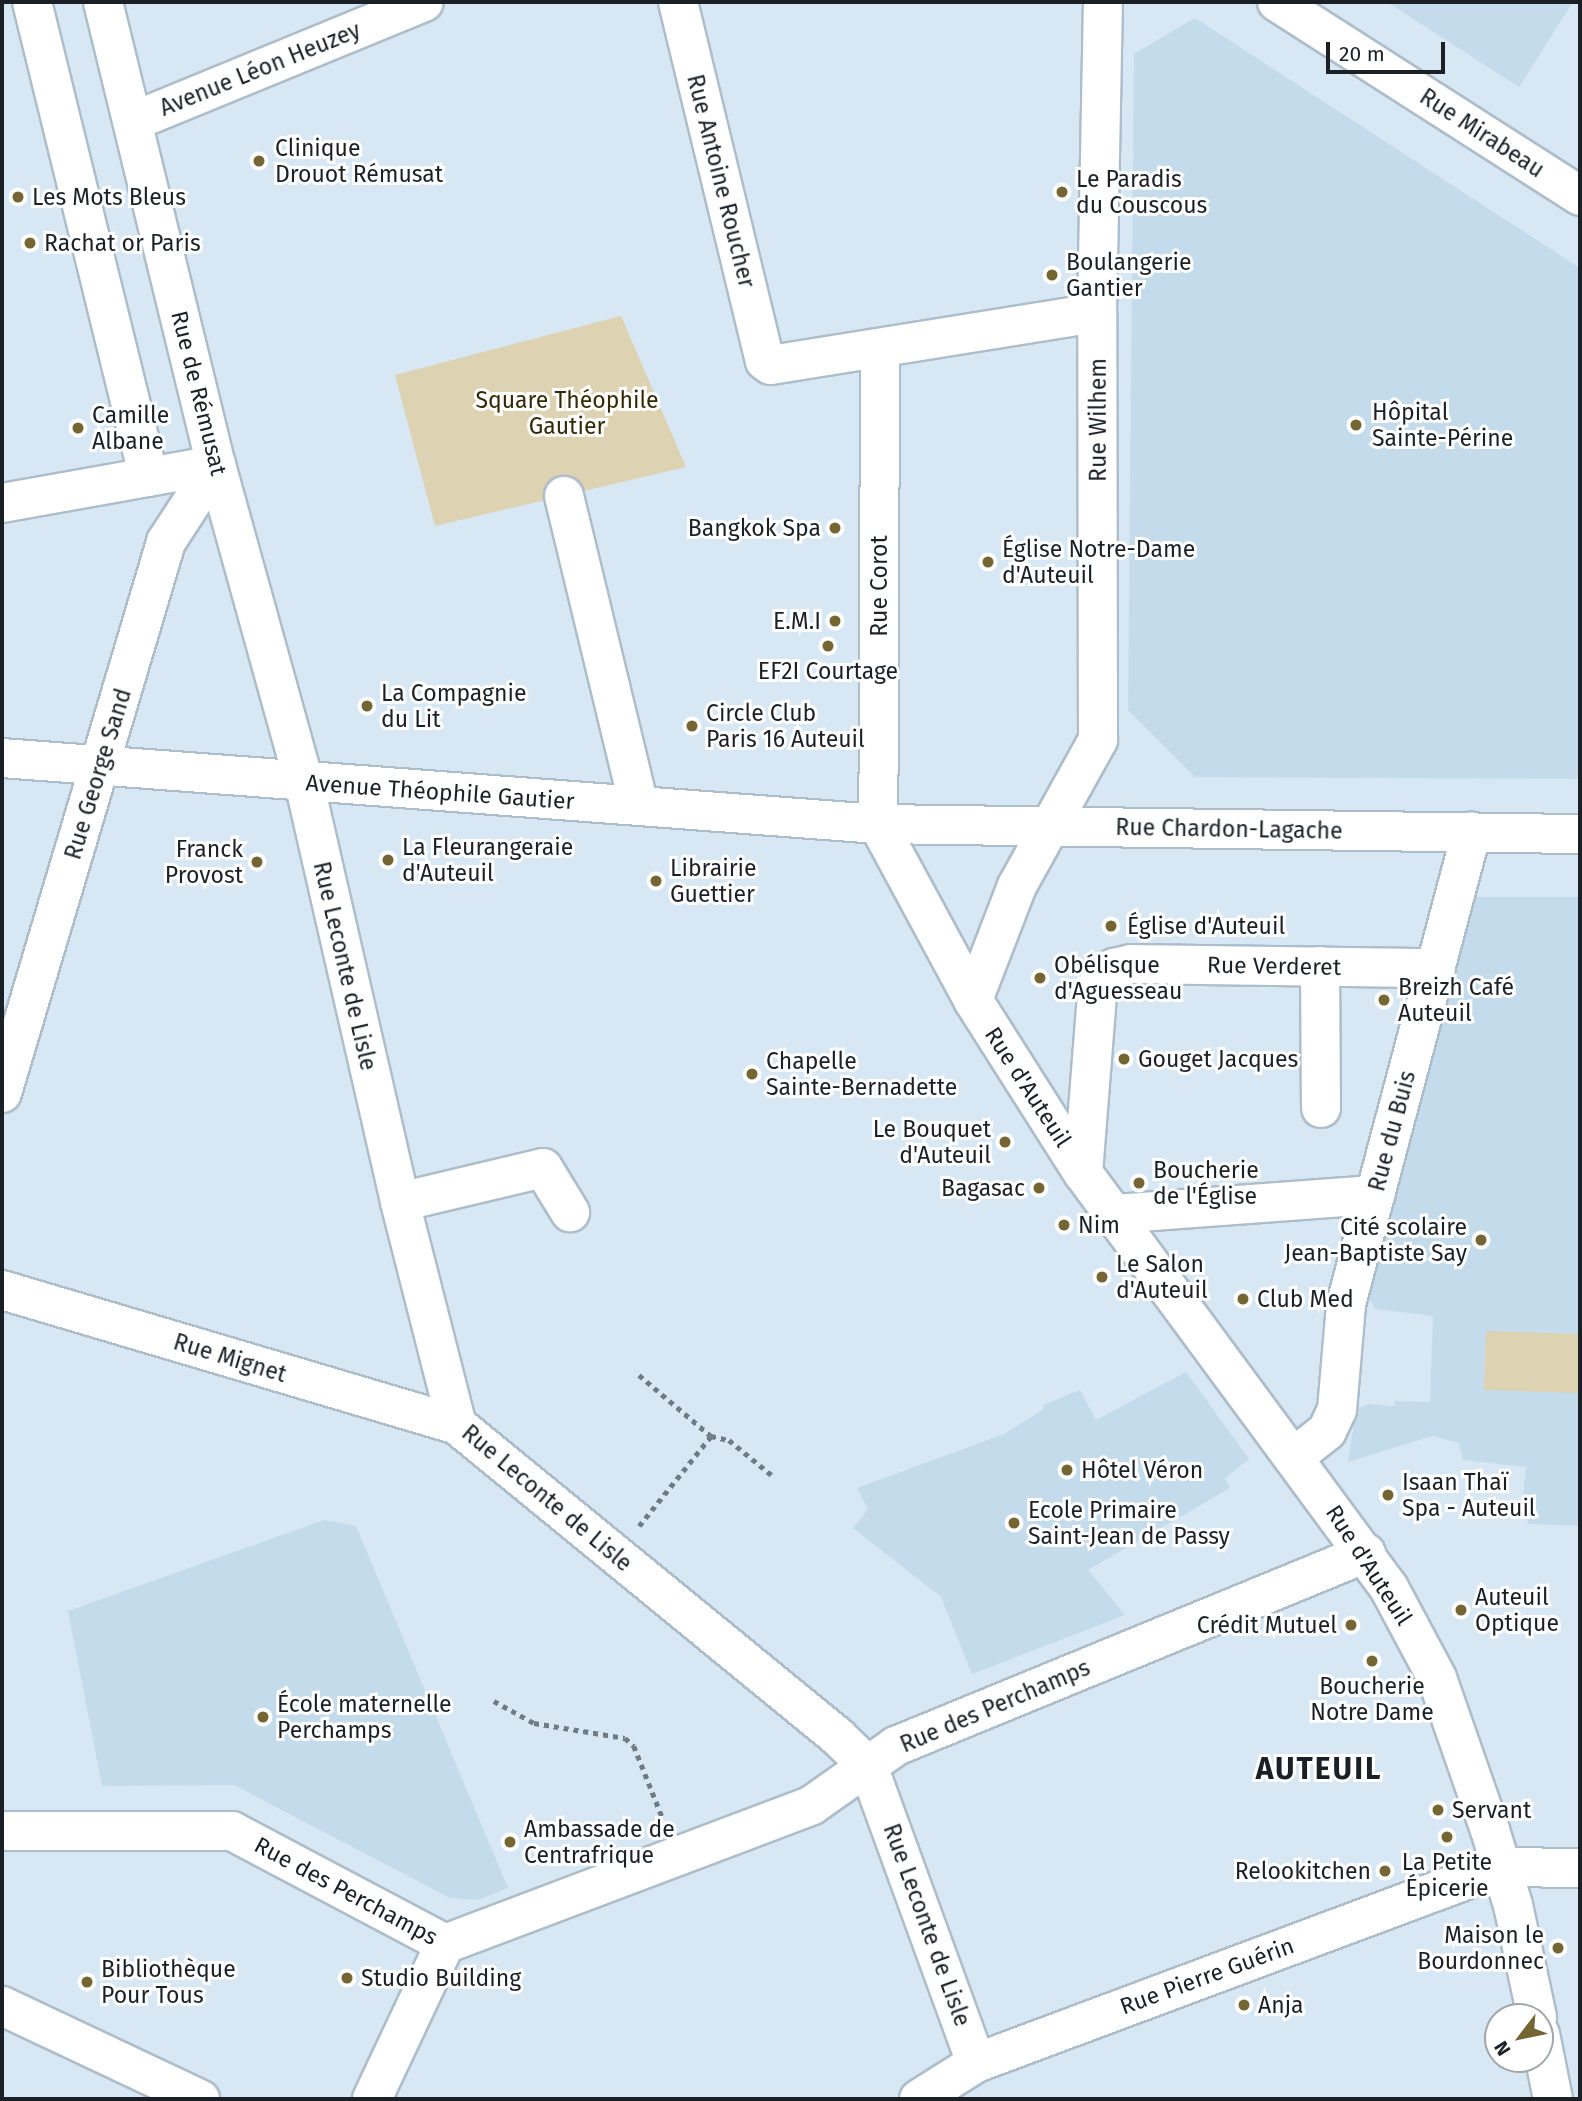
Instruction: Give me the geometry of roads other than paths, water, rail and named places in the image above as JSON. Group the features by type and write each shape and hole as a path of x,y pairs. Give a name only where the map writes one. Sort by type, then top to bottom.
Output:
{"street":[{"path":"32,2 149,477"},
{"name":"Rue de Rémusat","path":"103,2 216,465 304,782"},
{"name":"Avenue Léon Heuzey","path":"134,121 424,2"},
{"name":"Rue Antoine Roucher","path":"678,2 765,361 771,365 880,348"},
{"name":"Rue Wilhem","path":"1050,826 1098,740 1097,313 1103,2"},
{"name":"Rue Mirabeau","path":"1277,2 1580,196"},
{"path":"880,348 1097,313"},
{"name":"Rue Corot","path":"878,824 880,348"},
{"path":"2,503 216,465"},
{"name":"Rue George Sand","path":"2,1093 166,542 216,465"},
{"path":"564,496 639,806"},
{"name":"Avenue Théophile Gautier","path":"2,758 878,824"},
{"name":"Rue Leconte de Lisle","path":"304,782 400,1202 457,1425 838,1737 867,1766 976,2063"},
{"name":"Rue Chardon-Lagache","path":"878,824 1580,834"},
{"name":"Rue d'Auteuil","path":"878,824 973,1000 1083,1173 1366,1553 1437,1678 1501,1867 1533,2003"},
{"name":"Rue d'Auteuil","path":"973,1000 1017,886 1050,826"},
{"name":"Rue du Buis","path":"1294,1457 1327,1431 1337,1410 1346,1304 1472,832"},
{"name":"Rue Verderet","path":"1114,968 1131,964 1436,968"},
{"path":"1320,966 1321,1108"},
{"name":"Rue d'Auteuil","path":"1083,1173 1098,984 1114,968"},
{"path":"400,1202 543,1168 570,1212"},
{"path":"1114,1214 1375,1195"},
{"name":"Rue Mignet","path":"2,1290 457,1425"},
{"name":"Rue des Perchamps","path":"2,1831 232,1831 445,1944 813,1805 896,1746 1366,1553"},
{"path":"1501,1867 1580,1868"},
{"name":"Rue Pierre Guérin","path":"921,2099 976,2063 1501,1867"},
{"path":"372,2099 445,1944"},
{"path":"2,2006 200,2099"},
{"path":"1548,2073 1553,2099"}],"place":[{"name":"Clinique Drouot Rémusat","path":"259,161"},
{"name":"Le Paradis du Couscous","path":"1062,192"},
{"name":"Les Mots Bleus","path":"18,197"},
{"name":"Rachat or Paris","path":"30,243"},
{"name":"Boulangerie Gantier","path":"1052,275"},
{"name":"Hôpital Sainte-Périne","path":"1356,425"},
{"name":"Camille Albane","path":"78,428"},
{"name":"Bangkok Spa","path":"835,528"},
{"name":"Église Notre-Dame d'Auteuil","path":"988,562"},
{"name":"E.M.I","path":"835,621"},
{"name":"EF2I Courtage","path":"828,646"},
{"name":"La Compagnie du Lit","path":"367,706"},
{"name":"Circle Club Paris 16 Auteuil","path":"692,726"},
{"name":"La Fleurangeraie d'Auteuil","path":"388,860"},
{"name":"Franck Provost","path":"257,862"},
{"name":"Librairie Guettier","path":"656,881"},
{"name":"Église d'Auteuil","path":"1111,926"},
{"name":"Obélisque d'Aguesseau","path":"1040,978"},
{"name":"Breizh Café Auteuil","path":"1384,1000"},
{"name":"Gouget Jacques","path":"1124,1059"},
{"name":"Chapelle Sainte-Bernadette","path":"752,1074"},
{"name":"Le Bouquet d'Auteuil","path":"1005,1142"},
{"name":"Boucherie de l'Église","path":"1139,1183"},
{"name":"Bagasac","path":"1039,1188"},
{"name":"Nim","path":"1064,1225"},
{"name":"Cité scolaire Jean-Baptiste Say","path":"1481,1240"},
{"name":"Le Salon d'Auteuil","path":"1102,1277"},
{"name":"Club Med","path":"1243,1299"},
{"name":"Hôtel Véron","path":"1067,1470"},
{"name":"Isaan Thaï Spa - Auteuil","path":"1388,1495"},
{"name":"Ecole Primaire Saint-Jean de Passy","path":"1014,1523"},
{"name":"Auteuil Optique","path":"1461,1610"},
{"name":"Crédit Mutuel","path":"1351,1625"},
{"name":"Boucherie Notre Dame","path":"1372,1661"},
{"name":"École maternelle Perchamps","path":"263,1717"},
{"name":"Servant","path":"1438,1810"},
{"name":"La Petite Épicerie","path":"1447,1837"},
{"name":"Ambassade de Centrafrique","path":"510,1842"},
{"name":"Relookitchen","path":"1385,1871"},
{"name":"Maison le Bourdonnec","path":"1558,1948"},
{"name":"Studio Building","path":"347,1978"},
{"name":"Bibliothèque Pour Tous","path":"87,1982"},
{"name":"Anja","path":"1244,2005"}],"district":[{"name":"AUTEUIL","path":"1319,1769"}],"park label":[{"name":"Square Théophile Gautier","path":"567,413"}]}
